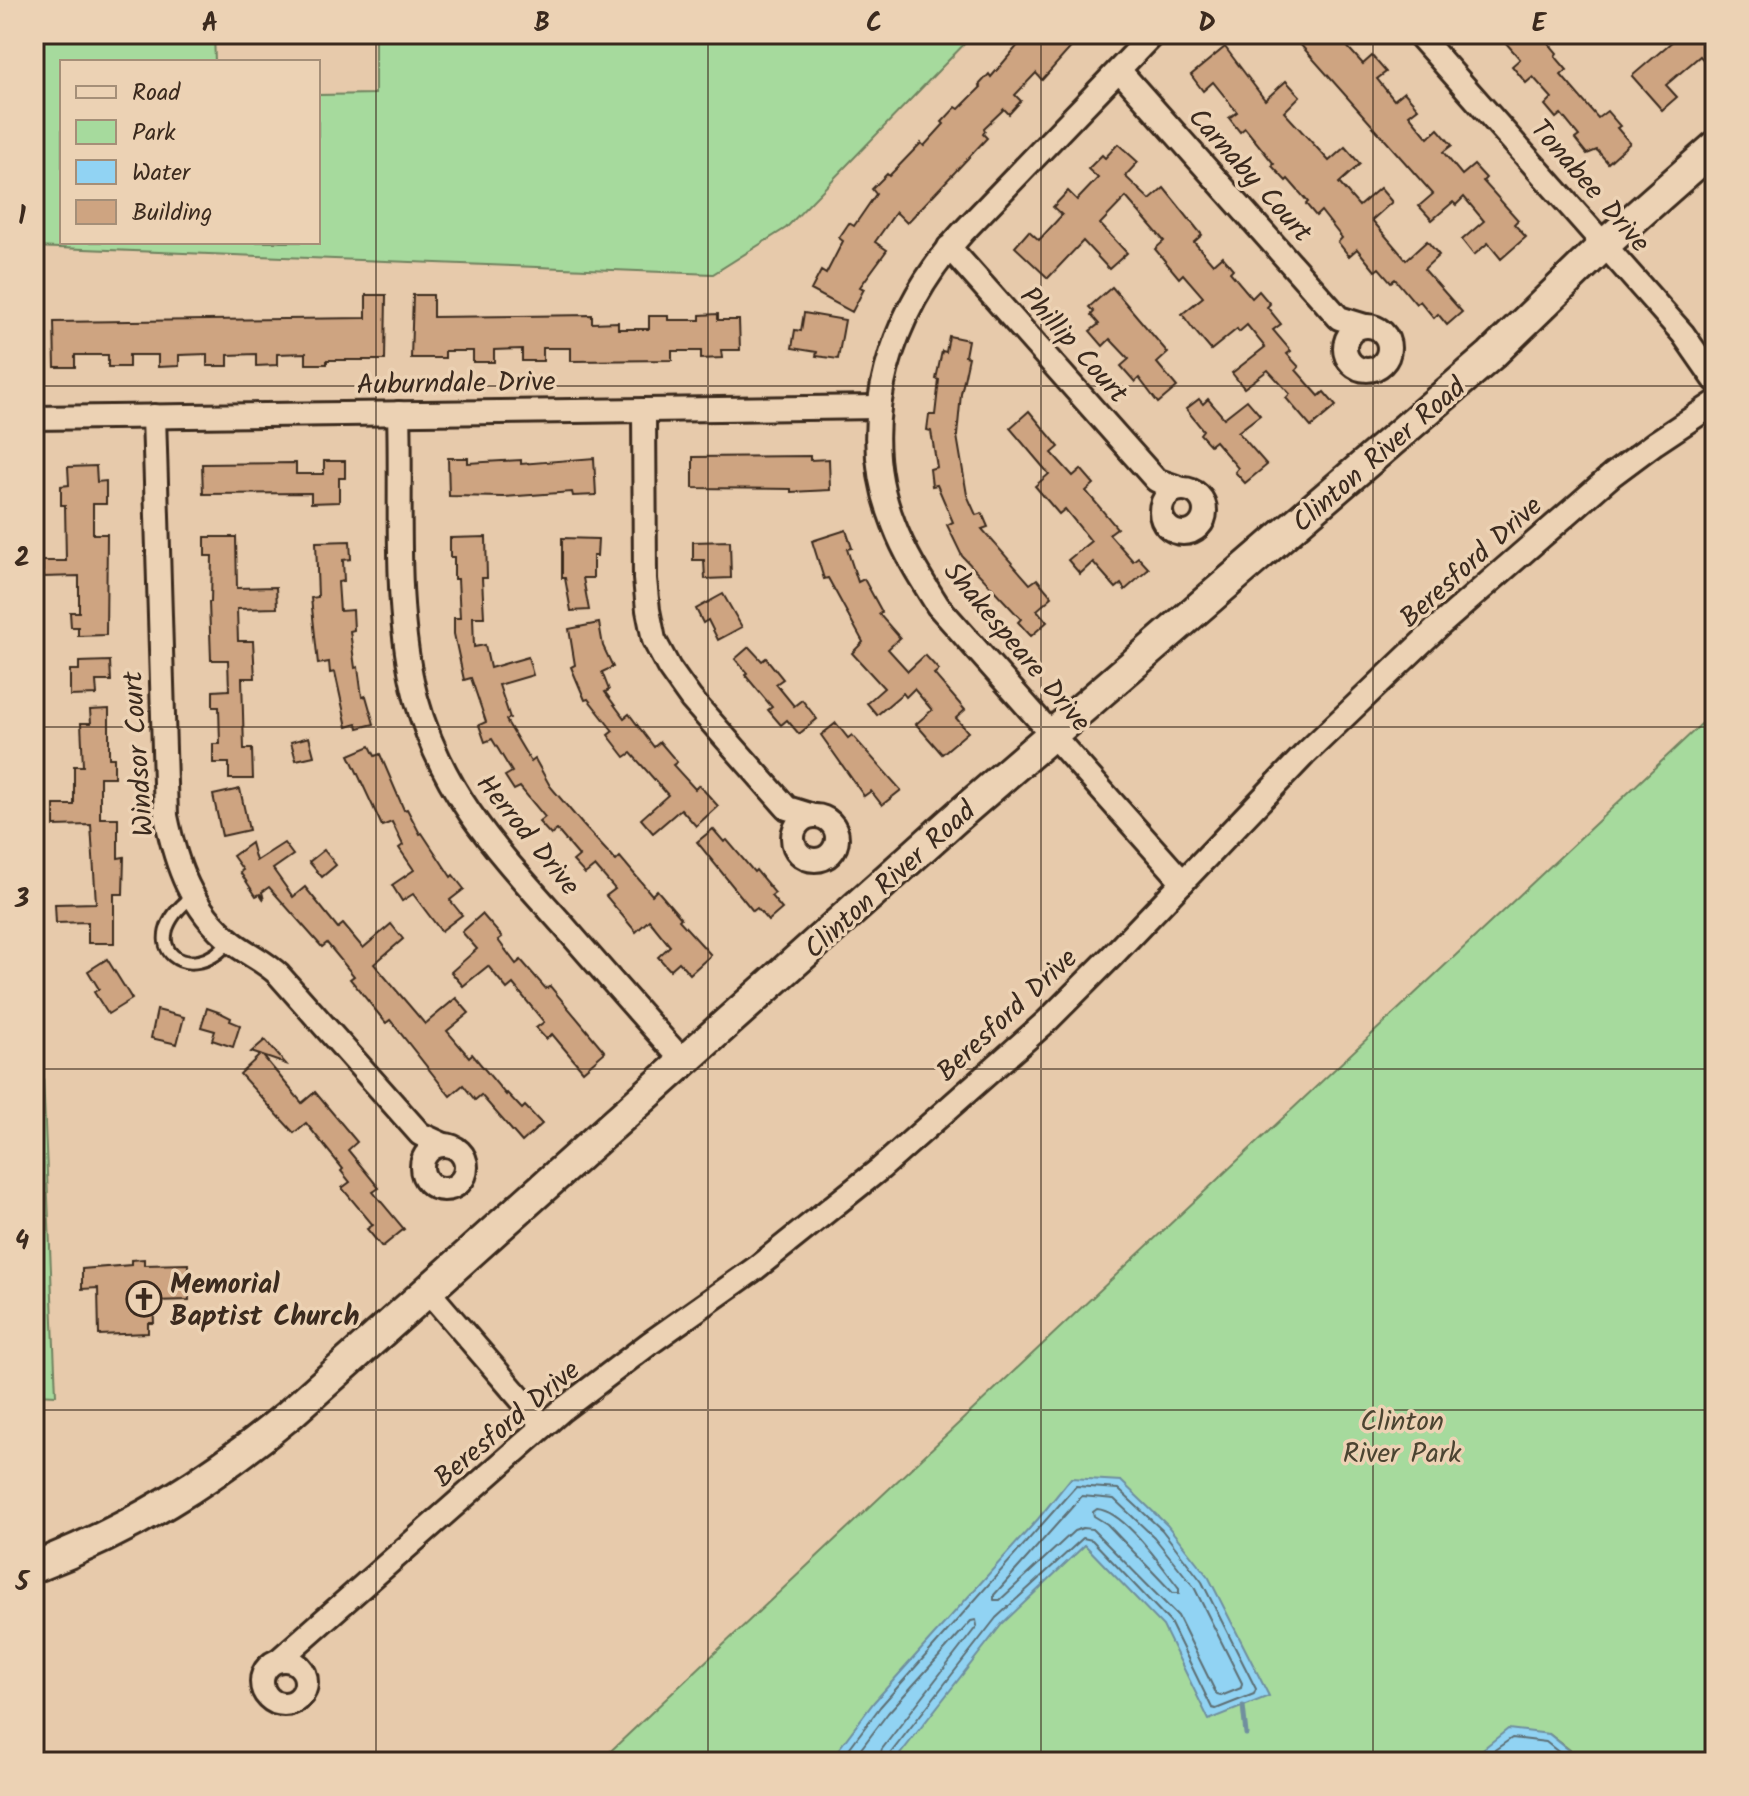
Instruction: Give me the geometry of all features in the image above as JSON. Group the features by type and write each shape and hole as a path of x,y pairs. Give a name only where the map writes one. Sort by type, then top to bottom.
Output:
{"street":[{"name":"Shakespeare Drive","path":"1153,34 949,247 920,287 907,312 887,366 878,407 881,477 892,522 909,560 938,606 1183,882"},
{"name":"Tonabee Drive","path":"1418,34 1683,334 1715,380"},
{"name":"Carnaby Court","path":"1119,70 1339,318 1345,345"},
{"name":"Clinton River Road","path":"34,1567 123,1530 197,1486 270,1431 959,815 1491,355 1604,245 1715,147"},
{"name":"Phillip Court","path":"949,247 1156,480 1182,489"},
{"path":"1339,318 1379,330 1384,335 1388,348 1384,361 1372,369 1359,368 1348,359 1345,345 1352,332 1365,326"},
{"name":"Beresford Drive","path":"307,1635 301,1657 305,1687 297,1700 276,1703 266,1694 262,1681 267,1668 544,1426 650,1343 756,1268 881,1168 1047,1021 1304,755 1439,626 1612,475 1715,403"},
{"name":"Auburndale Drive","path":"34,418 878,407"},
{"path":"644,410 645,579 654,640 691,699 787,808 796,848 806,858 820,859 832,851 836,838 832,825 820,817 787,808"},
{"name":"Herrod Drive","path":"399,413 402,589 408,651 416,697 445,775 465,809 522,878 684,1062"},
{"name":"Windsor Court","path":"154,416 166,816 174,854 192,897 230,940 279,975 420,1134 444,1145"},
{"path":"1156,480 1161,507 1164,521 1168,527 1181,532 1194,529 1203,518 1203,505 1195,493 1182,489 1168,494 1161,507"},
{"path":"793,835 800,822 813,816"},
{"path":"420,1134 422,1168 428,1181 440,1188 454,1186 463,1176 465,1162 458,1150 444,1145 431,1149 423,1161"},
{"path":"428,1291 544,1426"},
{"path":"279,1660 294,1662 304,1673"}],"lane":[{"path":"192,897 168,925 164,939 169,954 181,962 193,961 222,950 230,940"}],"green space":[{"path":"34,34 214,34 215,60 60,60 60,244 320,244 320,95 375,94 375,34 974,34 786,228 713,274 34,247"},
{"name":"Clinton River Park","path":"1715,711 1715,1762 1579,1762 1579,1757 1549,1734 1475,1762 599,1762"},
{"path":"34,852 56,1395 34,1394"}],"water":[{"path":"1071,1478 1121,1481 1167,1525 1209,1578 1269,1696 1209,1720 1163,1626 1085,1545 1002,1624 894,1762 829,1762 874,1702"},
{"path":"1508,1729 1549,1734 1579,1758 1579,1762 1475,1762 1479,1752"}],"building":[{"path":"1033,34 1083,34 1042,80 1036,73 1015,95 1021,101 1009,114 1004,109 984,128 983,134 987,138 907,223 896,212 875,242 887,250 860,287 864,289 852,312 811,290 821,271 826,274 843,241 839,238 849,223 854,226 876,194 872,189 921,143 924,146 956,107 959,109 1024,38 1027,40"},
{"path":"1291,34 1354,34 1344,43 1363,64 1372,56 1386,72 1377,79 1394,100 1404,92 1418,108 1409,115 1428,138 1438,129 1452,145 1443,152 1462,175 1474,165 1486,178 1483,181 1518,220 1514,224 1526,237 1501,259 1488,243 1474,255 1462,240 1484,221 1464,197 1432,220 1419,206 1433,194"},
{"path":"1498,34 1541,34 1567,70 1561,75 1598,118 1607,111 1630,143 1608,163 1597,150 1587,154 1575,139 1579,136 1561,114 1556,118 1545,105 1552,98 1533,77 1526,83 1512,66 1520,59"},
{"path":"1681,34 1715,34 1715,73 1700,56 1666,85 1677,97 1662,110 1632,76"},
{"path":"1225,47 1265,100 1286,81 1300,96 1284,112 1329,161 1345,147 1360,164 1339,183 1359,206 1380,188 1392,202 1372,220 1406,260 1427,241 1439,255 1424,269 1462,312 1447,325 1438,314 1434,318 1420,301 1416,304 1395,279 1391,282 1379,268 1375,271 1357,249 1349,256 1338,242 1342,238 1321,211 1316,216 1288,179 1286,181 1272,166 1274,164 1245,128 1240,132 1229,118 1237,112 1213,82 1203,91 1191,75"},
{"path":"1118,144 1138,162 1125,176 1150,200 1164,188 1202,235 1194,242 1213,264 1222,256 1233,269 1230,272 1252,298 1259,291 1270,304 1267,307 1281,324 1273,330 1291,351 1287,354 1299,367 1296,370 1319,396 1324,392 1336,406 1311,427 1286,398 1290,394 1268,370 1244,388 1232,373 1265,347 1247,325 1239,332 1237,329 1211,350 1194,330 1182,314 1203,297 1183,274 1179,278 1155,249 1164,241 1126,197 1100,224 1127,253 1109,269 1083,241 1048,278 1015,247 1029,231 1039,240 1062,215 1053,207 1068,191 1077,200 1098,178 1088,169 1102,155 1105,158"},
{"path":"1112,287 1168,353 1157,363 1177,387 1158,403 1139,378 1135,382 1121,366 1129,359 1110,339 1103,346 1090,331 1099,324 1089,307"},
{"path":"366,295 386,295 385,360 327,360 327,364 306,364 306,353 277,354 277,365 256,366 256,354 228,355 228,366 207,366 207,354 179,355 179,366 158,367 158,355 129,355 129,367 108,367 108,355 75,355 75,367 55,367 54,322 366,318"},
{"path":"413,295 433,295 433,317 592,315 592,323 618,322 618,329 649,329 649,316 668,316 668,320 700,320 700,315 718,314 718,320 739,320 740,350 721,350 722,358 701,359 701,351 672,351 672,360 571,361 571,348 543,348 543,361 522,361 522,349 494,350 494,362 473,362 473,351 445,351 445,358 411,358"},
{"path":"804,313 845,320 838,359 792,348 795,330 801,331"},
{"path":"949,336 968,340 965,356 969,357 957,436 967,495 976,515 982,513 988,527 982,529 1030,584 1037,579 1052,597 1037,610 1047,622 1031,636 1018,622 1021,619 962,556 947,525 953,522 937,485 932,486 930,469 937,467 931,431 927,430 929,415 935,415 939,380 936,379"},
{"path":"1199,399 1203,404 1208,399 1224,418 1247,400 1260,415 1238,432 1267,465 1245,483 1235,472 1238,468 1215,441 1210,445 1200,434 1203,430 1186,409"},
{"path":"1029,411 1059,447 1052,453 1073,476 1081,469 1094,484 1086,491 1117,528 1109,534 1133,561 1138,557 1149,569 1125,590 1121,584 1116,588 1093,562 1080,574 1068,560 1091,541 1065,509 1059,514 1035,486 1049,474 1010,428"},
{"path":"810,456 810,460 829,459 830,490 791,492 791,489 693,488 693,457"},
{"path":"448,458 468,458 468,463 521,460 521,464 594,458 596,495 573,496 572,492 504,497 449,496"},
{"path":"324,461 345,461 345,478 339,478 339,502 311,503 311,493 203,494 202,464 296,463 296,474 324,474"},
{"path":"96,466 97,482 106,481 106,504 93,504 93,534 107,534 106,635 78,636 78,627 71,627 70,612 79,612 79,576 43,577 43,561 66,561 65,505 61,505 61,486 69,485 68,467"},
{"path":"846,530 852,548 847,549 858,582 864,579 882,612 879,614 900,638 888,649 908,671 925,655 939,670 934,674 965,710 956,718 968,732 942,754 916,724 932,710 914,689 906,697 903,693 877,715 867,703 884,688 852,653 863,642 828,578 824,579 812,541"},
{"path":"205,537 236,537 237,588 276,587 277,608 237,609 238,641 253,641 255,678 242,678 244,749 252,749 253,779 229,779 229,763 213,763 213,744 220,744 219,707 213,707 213,691 229,690 228,660 211,660 209,602 212,556 205,556"},
{"path":"486,537 487,578 482,578 484,617 473,617 474,647 485,645 490,668 528,657 533,675 499,685 510,718 506,720 531,762 535,759 550,786 583,825 616,861 620,857 652,895 657,890 711,955 690,974 679,962 670,970 658,957 670,946 649,920 636,932 606,896 615,889 595,866 585,874 573,861 579,856 557,830 551,835 539,822 545,817 520,787 514,790 505,776 512,772 492,739 485,742 479,725 486,722 471,678 464,680 454,634 454,618 460,618 458,579 454,579 450,538"},
{"path":"562,538 598,539 597,556 593,556 593,578 583,578 589,610 571,611 565,578 562,578"},
{"path":"350,541 351,559 343,560 344,581 338,582 340,611 353,610 354,630 350,631 355,668 358,667 362,697 366,696 374,724 358,728 357,724 347,727 335,672 330,673 329,662 318,664 311,598 318,597 316,542"},
{"path":"730,541 731,578 705,579 704,560 693,560 693,542"},
{"path":"723,594 742,627 718,640 708,620 703,623 696,609"},
{"path":"599,623 603,646 613,667 602,672 609,690 605,692 624,718 629,714 654,747 660,742 677,762 673,765 695,789 699,785 718,806 696,826 681,809 653,833 641,819 668,795 631,753 625,757 608,735 613,731 588,699 585,700 571,667 575,665 569,629"},
{"path":"749,647 762,661 766,658 783,679 776,684 794,706 802,700 817,719 799,734 787,720 781,725 768,710 772,707 735,659"},
{"path":"110,661 111,681 96,681 97,695 70,696 70,670 79,670 79,662"},
{"path":"109,709 109,758 114,758 114,777 100,777 100,818 118,818 118,858 124,857 123,894 114,894 114,943 88,943 88,922 56,923 55,904 96,903 91,825 54,826 54,805 74,805 74,766 83,766 81,723 91,723 90,710"},
{"path":"836,723 848,738 852,735 901,790 882,805 871,791 864,796 821,735"},
{"path":"309,737 314,756 296,760 291,742"},
{"path":"370,746 375,756 380,754 404,810 407,809 420,834 451,877 453,875 464,889 450,900 462,915 441,931 413,894 402,901 392,885 414,870 399,848 403,845 392,822 382,826 349,755"},
{"path":"240,789 249,830 222,836 213,795"},
{"path":"713,829 724,842 727,840 775,893 771,896 782,909 768,921 757,908 753,911 697,842"},
{"path":"251,843 256,861 284,843 293,855 273,869 293,897 305,887 338,928 343,924 363,948 391,924 403,939 374,964 425,1024 456,998 469,1013 447,1031 469,1057 472,1054 506,1095 522,1109 525,1106 542,1124 522,1142 481,1095 475,1100 463,1085 450,1096 390,1020 386,1023 350,979 354,976 327,943 322,947 269,887 262,892 264,900 260,894 256,896 233,856"},
{"path":"324,850 336,865 322,877 309,862"},
{"path":"482,914 502,937 498,940 516,964 521,960 546,989 550,986 605,1052 583,1071 552,1034 546,1039 536,1028 544,1022 513,984 507,989 488,966 463,986 451,972 477,949 462,932"},
{"path":"107,959 132,999 108,1014 94,992 99,989 88,971"},
{"path":"207,1008 240,1025 233,1047 212,1040 215,1031 201,1027"},
{"path":"157,1010 184,1017 177,1044 151,1038"},
{"path":"265,1040 286,1064 263,1056 302,1103 315,1092 357,1142 348,1150 379,1188 373,1192 404,1229 382,1247 367,1229 373,1225 342,1188 350,1182 341,1171 343,1169 306,1123 294,1133 240,1074 260,1055 251,1052"},
{"name":"Memorial Baptist Church","path":"144,1259 144,1265 188,1264 189,1300 153,1301 154,1323 148,1323 148,1333 99,1335 98,1288 82,1289 82,1269 131,1265 131,1260"}],"waterway":[{"path":"1243,1706 1246,1734"}],"place":[{"name":"Memorial Baptist Church","path":"144,1299"}]}
